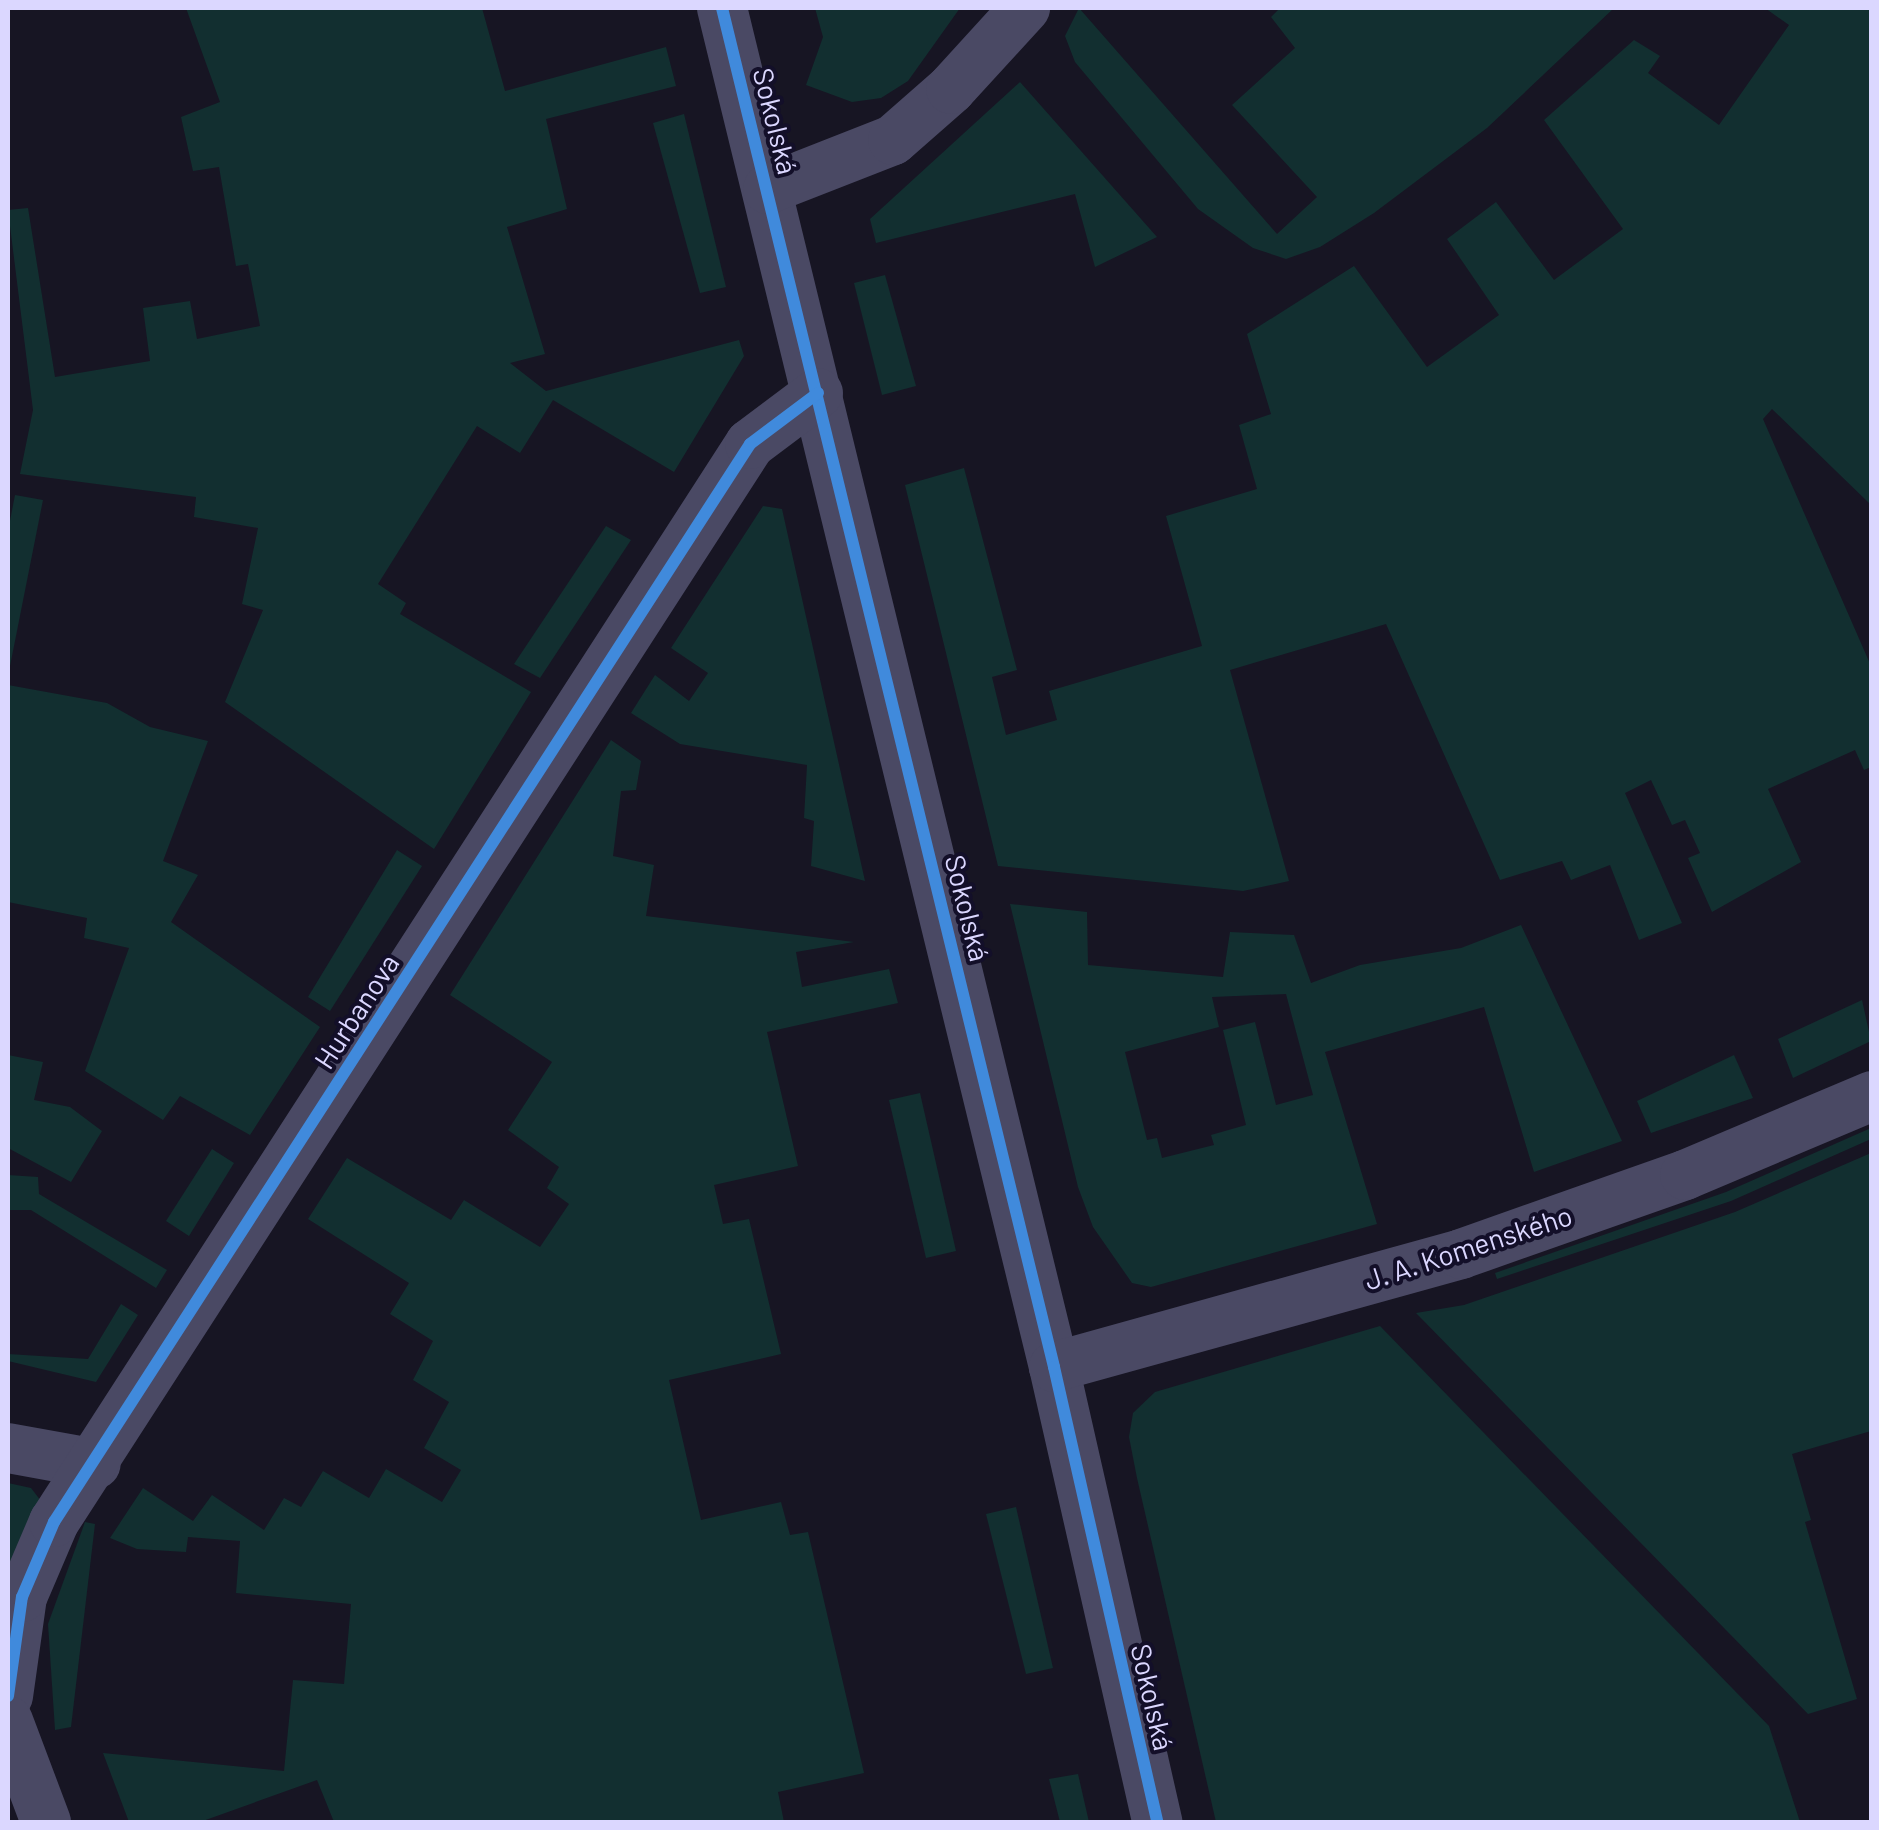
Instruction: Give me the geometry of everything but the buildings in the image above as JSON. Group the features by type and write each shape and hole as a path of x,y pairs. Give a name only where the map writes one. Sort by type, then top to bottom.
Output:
{"street":[{"name":"Sokolská","path":"722,8 1054,1366 1157,1822"},
{"path":"768,189 893,140 951,90 1026,8"},
{"name":"Hurbanova","path":"8,1696 22,1597 54,1522 96,1464 750,444 818,394"},
{"name":"J. A. Komenského","path":"1054,1366 1461,1254 1685,1175 1872,1096"},
{"path":"8,1448 96,1464"},
{"path":"8,1721 46,1822"}],"green space":[{"path":"186,8 482,8 505,91 666,47 676,86 546,119 567,209 507,227 545,354 510,363 546,391 739,340 744,356 674,472 553,400 520,453 477,426 378,584 406,603 400,614 531,692 434,849 225,702 263,610 242,604 258,528 194,517 196,497 20,474 33,410 8,210 28,208 55,377 150,361 143,308 190,301 197,339 260,326 248,264 236,266 219,167 193,171 181,117 220,102"},
{"path":"815,8 960,8 908,81 881,98 852,102 806,85 823,37"},
{"path":"1079,8 1277,234 1317,197 1232,105 1295,48 1271,17 1280,8 1614,8 1487,128 1374,213 1320,247 1286,259 1253,248 1198,209 1075,62 1065,36"},
{"path":"1765,8 1872,8 1871,505 1772,409 1763,419 1871,666 1871,767 1864,770 1855,750 1768,789 1801,862 1712,912 1688,858 1700,853 1685,820 1672,825 1651,780 1625,793 1682,923 1639,940 1610,865 1571,880 1562,861 1500,880 1386,624 1230,670 1289,881 1243,891 998,866 905,485 964,468 1017,670 992,677 1006,735 1057,720 1049,691 1202,646 1166,516 1257,489 1239,425 1271,414 1247,334 1354,266 1427,367 1499,315 1447,239 1496,202 1554,280 1623,229 1544,120 1634,40 1660,56 1648,73 1719,125 1789,25"},
{"path":"1020,82 1157,237 1095,267 1075,194 876,243 870,219"},
{"path":"684,114 726,287 700,293 653,123"},
{"path":"885,275 916,386 882,395 854,283"},
{"path":"15,495 43,500 10,666 8,531"},
{"path":"763,506 782,509 865,881 811,866 814,821 804,818 807,765 680,744 631,713 655,675 689,701 708,673 671,648"},
{"path":"606,526 631,540 540,678 514,664"},
{"path":"8,685 107,703 150,727 208,741 163,861 198,875 171,922 320,1027 250,1135 180,1096 163,1120 85,1071 129,948 84,938 87,918 8,902"},
{"path":"611,740 641,761 636,790 621,791 613,856 654,865 646,916 854,942 796,952 802,987 889,969 898,1003 767,1032 798,1166 714,1185 723,1224 749,1219 781,1354 669,1380 701,1520 781,1502 790,1535 808,1532 864,1773 778,1792 784,1822 334,1822 317,1780 200,1822 129,1822 103,1753 284,1771 293,1680 344,1684 351,1604 236,1593 240,1541 188,1537 186,1552 137,1549 110,1538 143,1488 193,1521 212,1495 264,1530 284,1498 301,1507 323,1471 369,1498 386,1469 442,1502 461,1470 424,1448 449,1402 413,1380 433,1341 390,1314 409,1283 308,1219 347,1158 451,1220 464,1200 540,1247 569,1204 547,1188 559,1167 508,1130 552,1062 450,995"},
{"path":"397,850 422,866 330,1011 308,997"},
{"path":"1010,904 1087,912 1088,965 1223,977 1230,932 1294,935 1311,983 1360,965 1461,948 1521,925 1622,1141 1534,1172 1484,1007 1325,1052 1377,1224 1151,1287 1132,1283 1093,1227 1078,1187","holes":["1286,994 1313,1095 1276,1105 1255,1022 1223,1030 1246,1125 1211,1135 1214,1145 1162,1158 1157,1138 1147,1140 1125,1052 1219,1027 1212,997"]},
{"path":"1862,1000 1871,1041 1793,1078 1778,1039"},
{"path":"8,1055 43,1062 34,1100 70,1107 102,1131 71,1182 8,1148"},
{"path":"1734,1055 1753,1098 1651,1133 1637,1101"},
{"path":"920,1093 956,1251 926,1258 889,1100"},
{"path":"1871,1128 1871,1139 1731,1201 1497,1279 1495,1273 1726,1192"},
{"path":"212,1149 234,1163 189,1236 166,1221"},
{"path":"1871,1153 1871,1431 1792,1454 1811,1520 1805,1522 1857,1699 1808,1714 1416,1313 1464,1305 1735,1212"},
{"path":"8,1175 38,1177 39,1194 167,1270 156,1288 31,1210 8,1210"},
{"path":"121,1304 138,1315 96,1382 8,1361 8,1354 88,1359"},
{"path":"1380,1326 1769,1726 1800,1822 1216,1822 1137,1478 1129,1437 1133,1413 1155,1392"},
{"path":"8,1483 31,1488 41,1501 8,1580"},
{"path":"1016,1507 1053,1668 1026,1674 986,1514"},
{"path":"85,1522 95,1524 71,1727 55,1730 48,1624"},
{"path":"1078,1774 1089,1822 1060,1822 1049,1779"}],"cycle path":[{"path":"722,8 1054,1367 1157,1822"},
{"path":"8,1696 22,1597 54,1522 750,444 818,393"}]}
